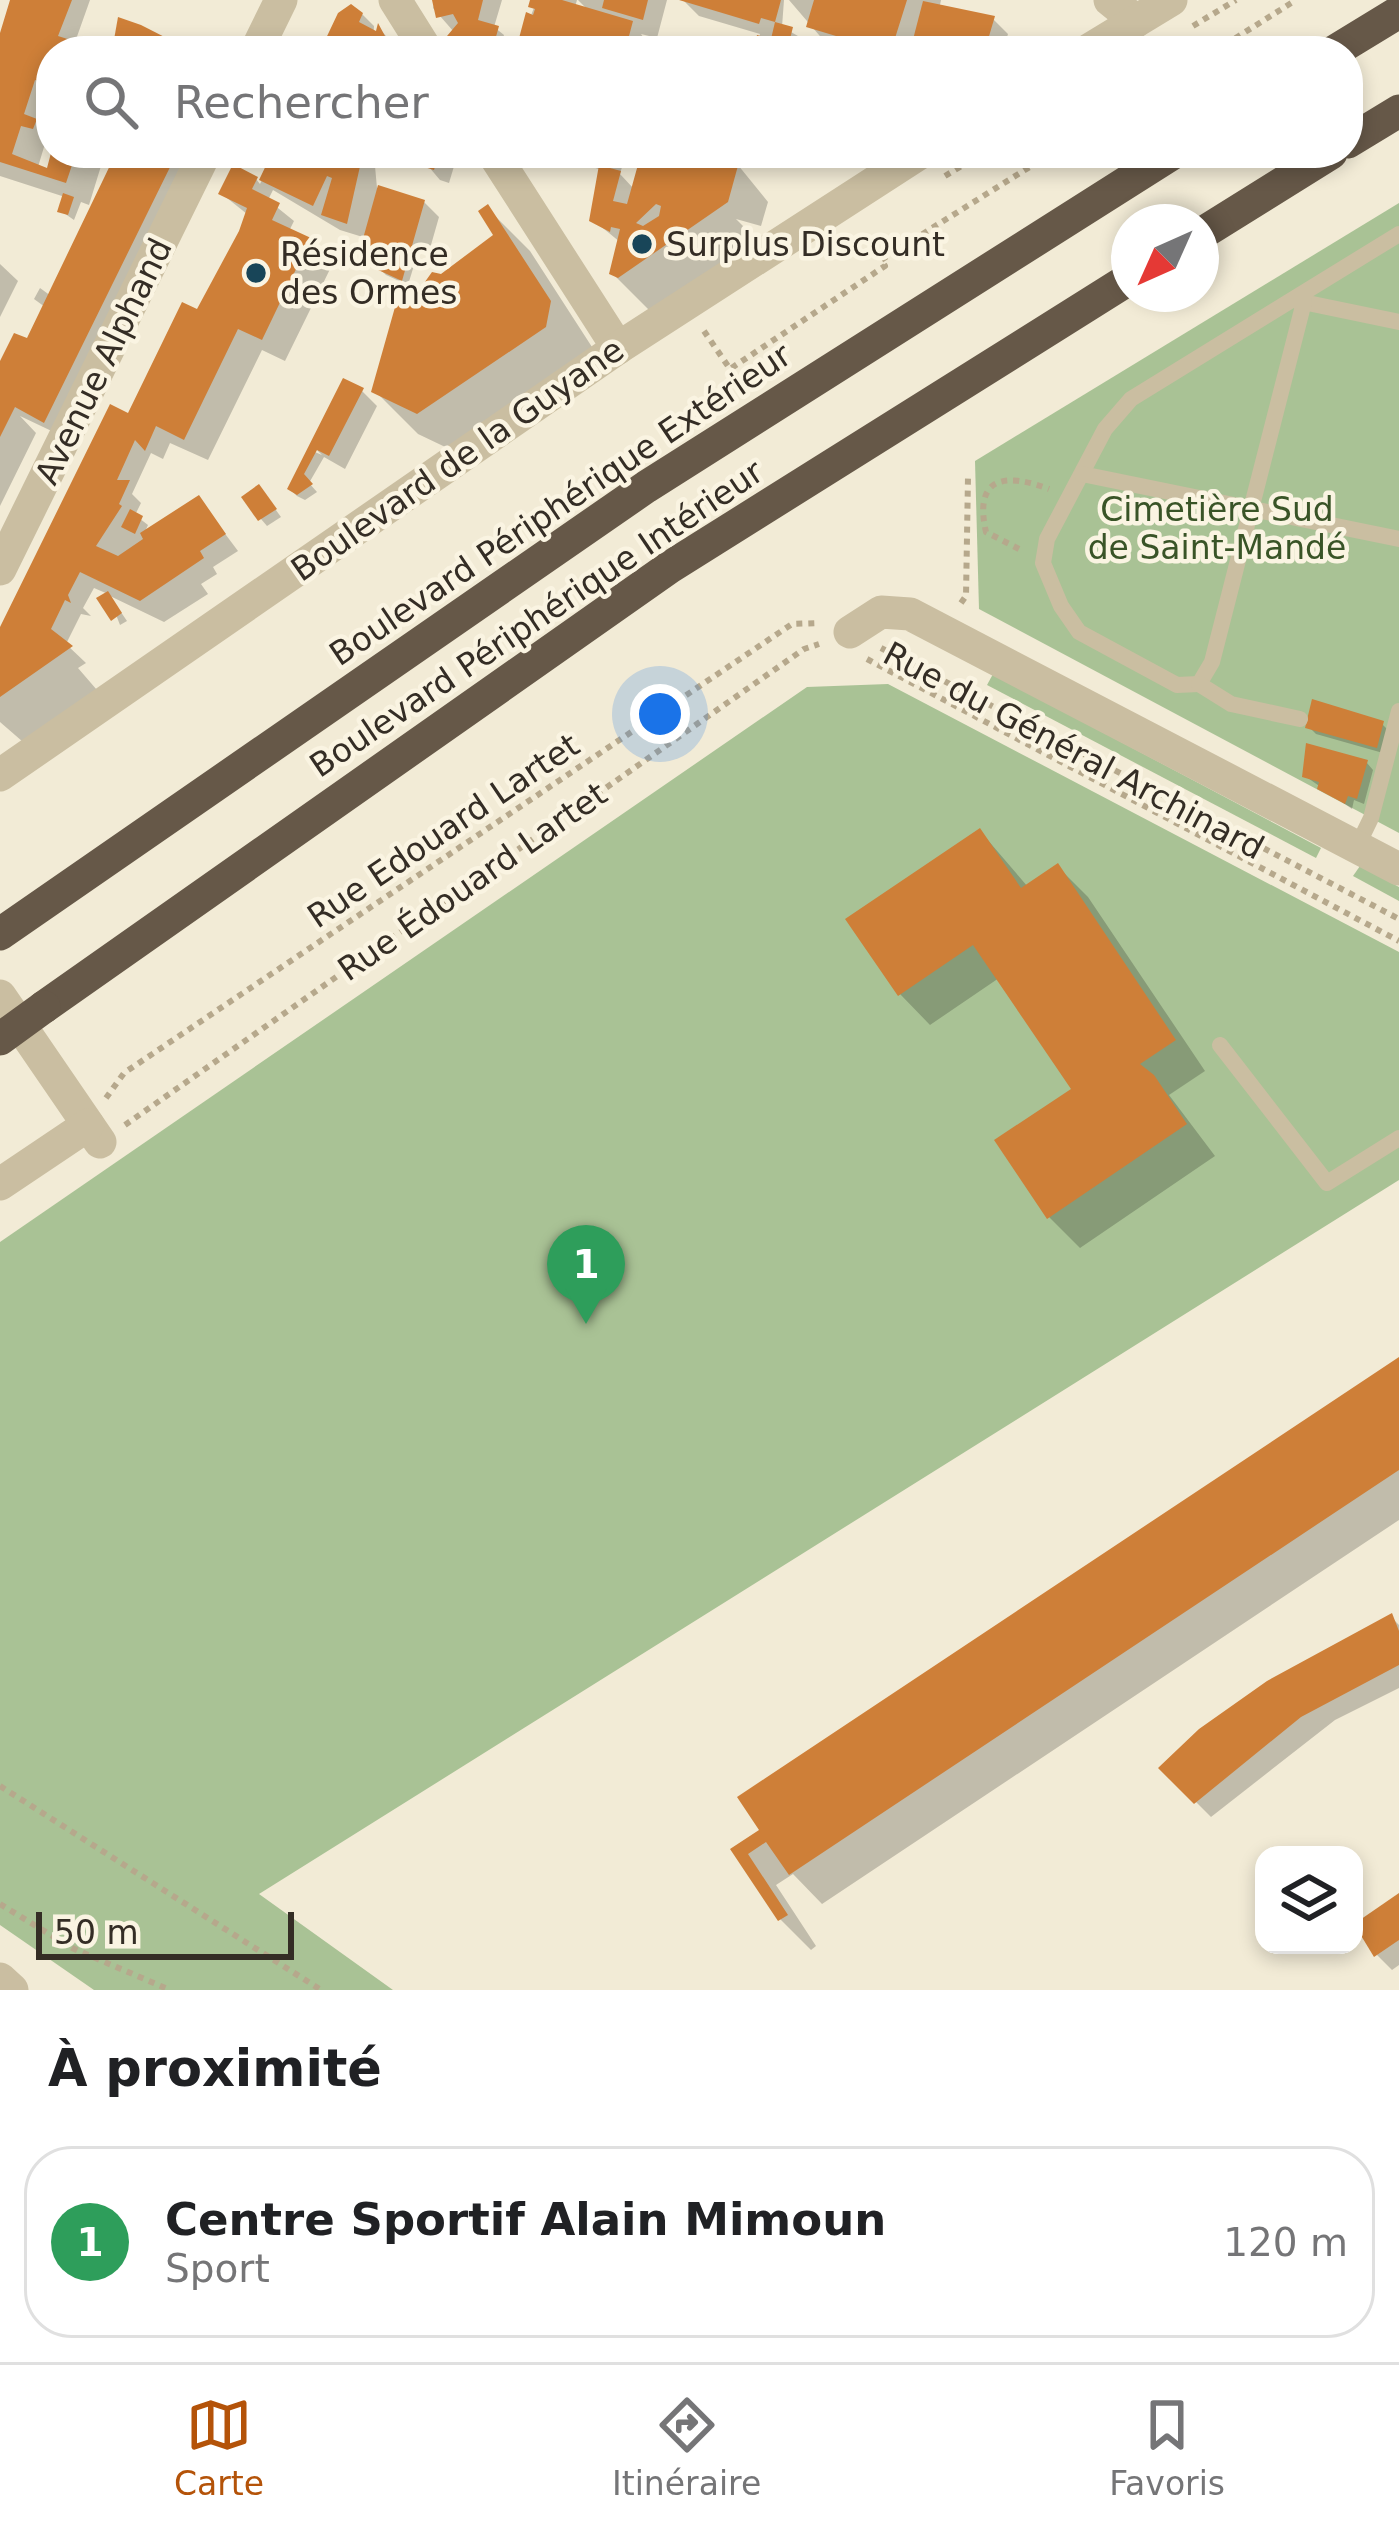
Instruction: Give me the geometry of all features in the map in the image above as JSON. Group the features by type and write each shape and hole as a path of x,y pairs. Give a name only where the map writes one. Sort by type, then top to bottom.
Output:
{"highway":[{"path":"1359,36 1399,11"},
{"path":"1363,133 1399,111"},
{"name":"Boulevard Périphérique Extérieur","path":"0,934 646,487 1149,168"},
{"path":"1219,223 1307,168"},
{"name":"Boulevard Périphérique Intérieur","path":"0,1039 670,566 1111,290"}],"street":[{"path":"263,36 281,0"},
{"path":"395,0 418,36"},
{"path":"1100,36 1123,10 1171,0"},
{"name":"Avenue Alphand","path":"0,569 199,168"},
{"path":"503,168 618,348"},
{"name":"Boulevard de la Guyane","path":"0,775 618,348 896,168"},
{"name":"Rue du Général Archinard","path":"848,646 881,612 910,614 1399,869"},
{"path":"0,997 94,1134 0,1184"},
{"path":"0,1979 12,1990"}],"lane":[{"path":"1300,719 1231,704 1199,684 1177,685 1079,632 1061,606 1043,562 1047,539 1105,429 1131,399 1298,301 1399,234"},
{"path":"1298,301 1399,322"},
{"path":"1199,684 1212,662 1298,301"},
{"path":"1082,474 1399,539"},
{"path":"1357,847 1371,818 1396,737 1399,711"},
{"path":"1220,1045 1327,1183 1399,1138"}],"path":[{"path":"1239,36 1296,0"},
{"path":"685,303 730,369 885,266 881,260 1028,168"},
{"path":"910,682 940,629 966,596 968,476"},
{"path":"1043,562 986,532 982,513 987,493 999,479 1016,476 1070,496"},
{"name":"Rue Edouard Lartet","path":"94,1134 124,1073 792,624 819,623 848,646"},
{"name":"Rue Édouard Lartet","path":"94,1134 816,645 848,646"},
{"name":"Rue du Général Archinard","path":"816,645 848,646 918,667 1399,919"},
{"name":"Rue du Général Archinard","path":"848,646 1399,941"},
{"path":"0,1786 321,1990"},
{"path":"0,1904 72,1948 170,1990"}],"green space":[{"name":"Cimetière Sud de Saint-Mandé","path":"1399,203 1399,833 979,609 975,461"},
{"path":"993,674 1321,848 1316,858 987,685"},
{"path":"888,684 1399,952 1399,1180 259,1894 393,1990 94,1990 0,1925 0,1242 807,687"},
{"path":"1360,866 1399,887 1399,901 1353,876"}],"building":[{"path":"10,0 72,0 58,36 36,36 36,80 24,114 36,122 33,129 21,126 12,154 36,164 36,168 71,168 66,183 0,162 0,33"},
{"path":"432,0 483,0 478,20 499,26 496,36 447,36 458,23 453,14 436,18"},
{"path":"530,0 562,0 633,21 629,36 520,36 526,12 533,15 535,9 528,7"},
{"path":"604,0 648,0 643,20 602,8"},
{"path":"679,0 781,0 775,22 761,18 759,24"},
{"path":"814,0 907,0 896,36 836,36 806,27"},
{"path":"923,1 995,16 989,36 914,36"},
{"path":"351,4 363,13 359,22 376,31 378,23 385,36 327,36 338,13"},
{"path":"118,17 163,36 115,36"},
{"path":"775,22 793,27 791,36 772,36"},
{"path":"109,168 170,168 44,423 15,407 0,437 0,361 14,333 27,338"},
{"path":"231,168 241,168 258,177 252,189 280,203 272,220 311,238 262,340 238,329 184,440 156,426 145,451 135,440 117,480 130,480 122,506 96,546 118,556 143,539 140,533 199,495 226,534 200,551 204,558 140,601 80,572 68,595 71,603 65,600 51,629 73,646 0,697 0,627 110,404 128,413 182,302 197,309 239,231 247,208 218,194"},
{"path":"265,168 360,168 347,224 321,215 332,178 327,176 313,206 259,180"},
{"path":"598,168 621,171 613,201 627,204 637,168 737,168 728,202 618,278 609,274 620,229 611,227 610,232 589,221","holes":["656,204 661,206 659,216 643,226 636,223"]},
{"path":"378,185 425,200 402,281 376,269 380,256 359,253"},
{"path":"63,193 74,197 68,215 57,212"},
{"path":"488,204 551,301 546,327 417,414 371,392 399,293 407,296 413,284 422,286 432,272 441,274 493,235 478,211"},
{"path":"343,378 364,388 329,456 317,450 304,474 313,484 297,495 287,489"},
{"path":"259,484 277,509 258,521 241,497"},
{"path":"130,509 143,516 135,534 121,527"},
{"path":"108,591 122,613 111,621 96,598"},
{"path":"1312,699 1384,721 1377,748 1305,728"},
{"path":"1306,743 1368,760 1357,799 1348,796 1345,804 1317,789 1319,782 1302,777"},
{"path":"980,828 1021,888 1058,863 1176,1040 1140,1064 1154,1075 1187,1124 1047,1219 994,1140 1071,1089 973,945 898,996 845,919"},
{"path":"1399,1357 1399,1470 789,1875 766,1842 748,1854 788,1915 778,1921 730,1849 759,1830 737,1797"},
{"path":"1392,1613 1399,1631 1399,1665 1301,1717 1194,1804 1158,1768 1199,1729 1267,1681"},
{"path":"1399,1893 1399,1940 1374,1957 1363,1939 1363,1918"}],"place":[{"name":"Surplus Discount","path":"642,244"},
{"name":"Résidence des Ormes","path":"256,273"},
{"name":"Centre Sportif Alain Mimoun","path":"586,1324"}]}
